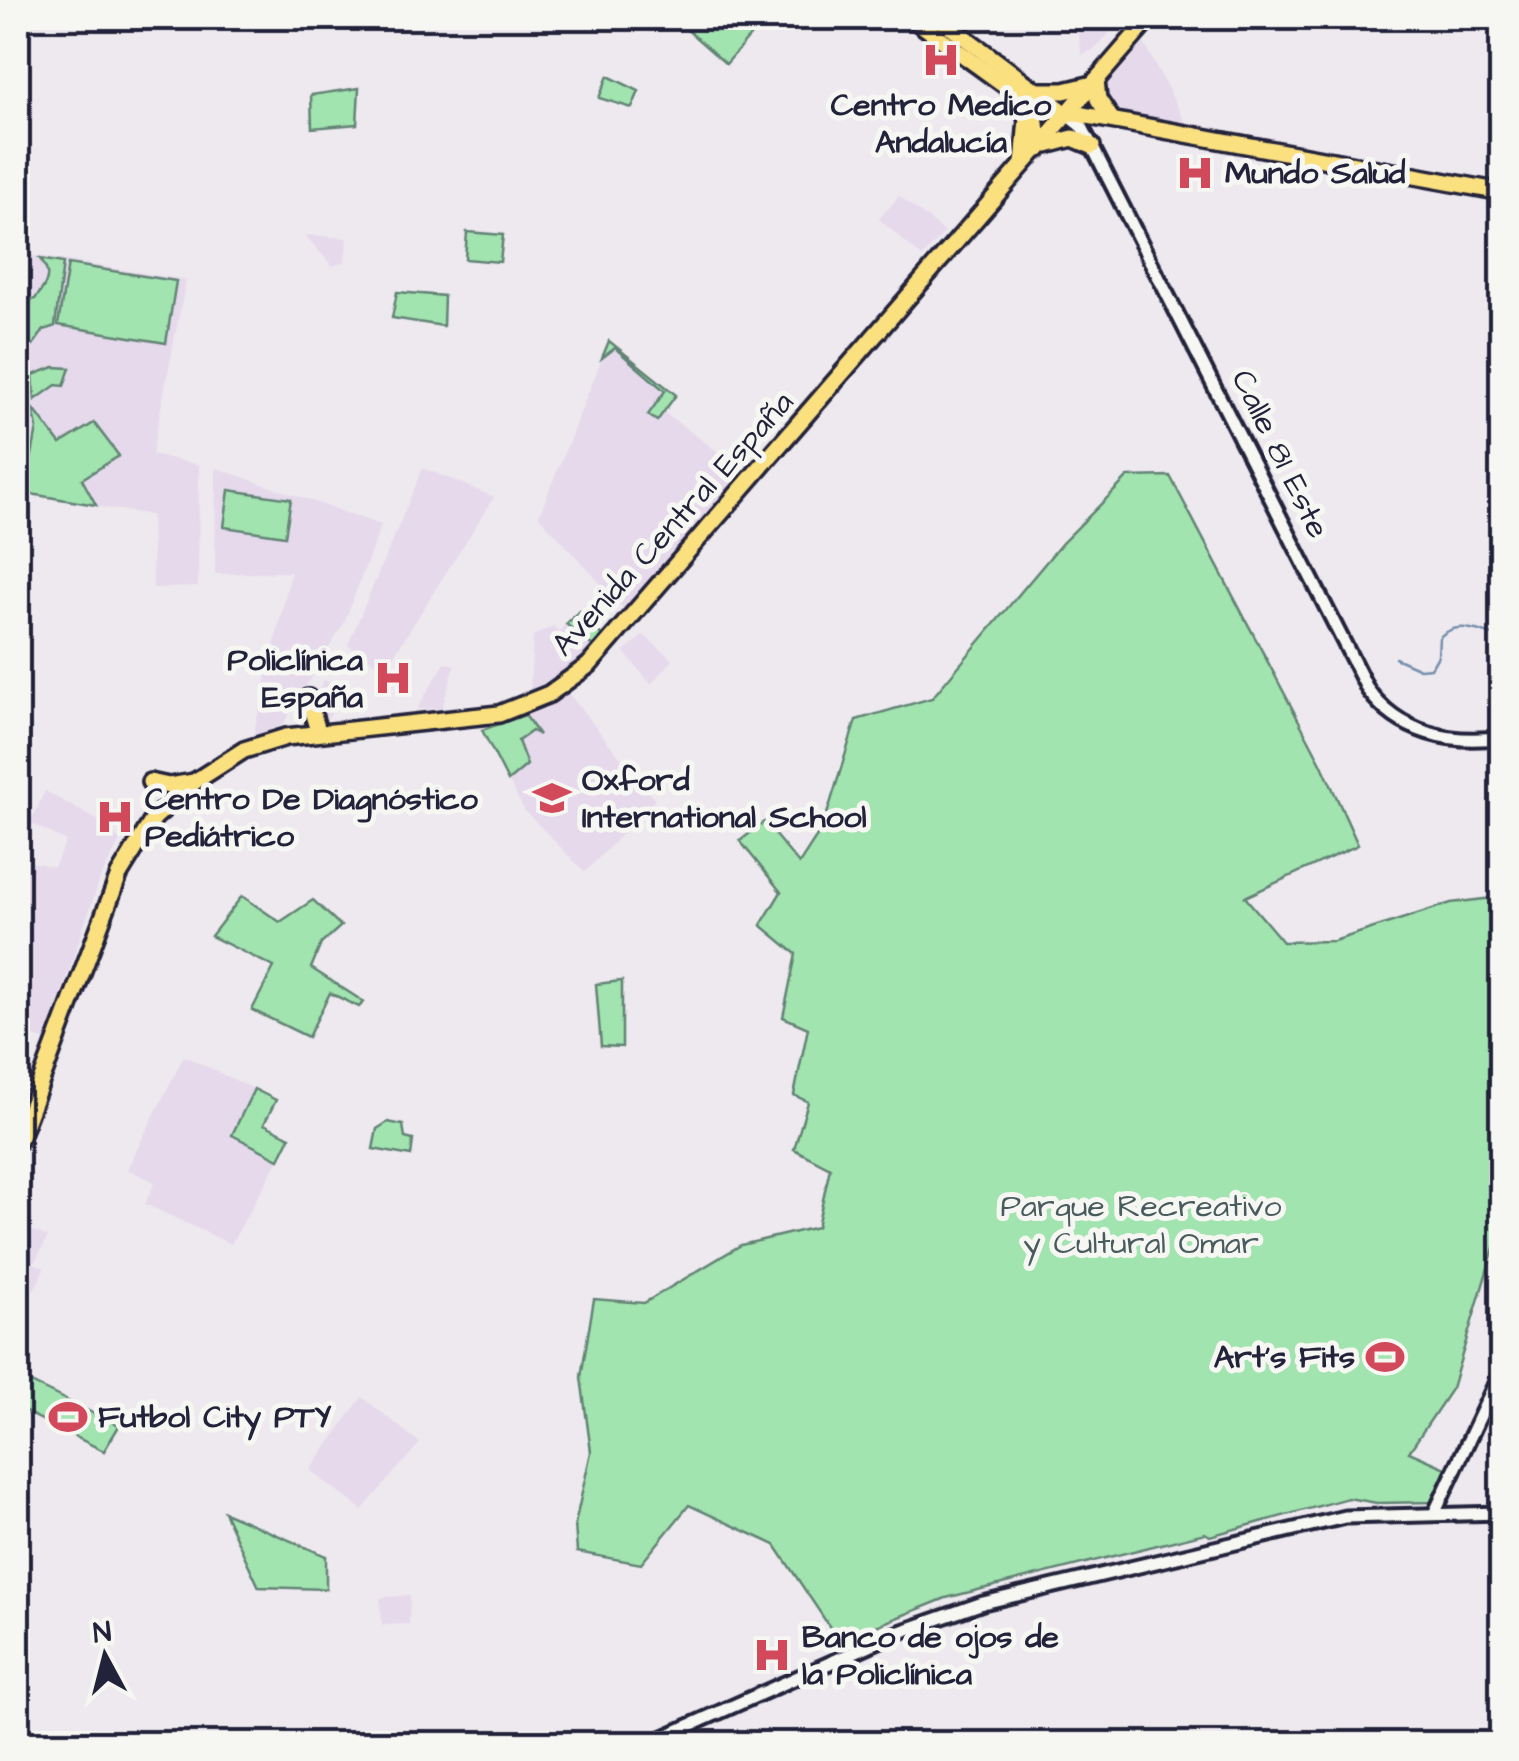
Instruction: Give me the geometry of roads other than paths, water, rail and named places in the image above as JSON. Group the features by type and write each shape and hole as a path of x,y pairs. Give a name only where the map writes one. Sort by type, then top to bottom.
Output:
{"main road":[{"path":"912,18 1016,96 1034,98 1095,82 1107,120"},
{"path":"940,18 1034,98 1067,114 1502,192"},
{"name":"Avenida Central España","path":"18,1142 120,875 154,818 194,782 244,750 318,731 498,714 549,694 589,666 1150,18"},
{"path":"1016,96 1028,130 1021,171"},
{"path":"1034,98 1038,149 1064,138 1092,146 1092,127 1107,120"},
{"path":"308,698 318,731"},
{"path":"154,818 156,800 150,782 169,786 194,782"}],"street":[{"name":"Calle 81 Este","path":"1067,114 1082,127 1092,146 1368,690 1386,712 1434,735 1471,742 1502,737"},
{"path":"1435,1512 1502,1369"},
{"path":"648,1744 896,1633 982,1602 1345,1518 1435,1512 1502,1513"}],"waterway":[{"path":"1395,658 1420,669 1431,668 1438,656 1439,638 1454,629 1469,628 1502,637"}],"place":[{"name":"Centro Medico Andalucía","path":"941,60"},
{"name":"Mundo Salud","path":"1195,173"},
{"name":"Policlínica España","path":"393,678"},
{"name":"Oxford International School","path":"552,798"},
{"name":"Centro De Diagnóstico Pediátrico","path":"115,817"},
{"name":"Art's Fits","path":"1385,1357"},
{"name":"Futbol City PTY","path":"68,1417"},
{"name":"Banco de ojos de la Policlínica","path":"772,1655"}],"park label":[{"name":"Parque Recreativo y Cultural Omar","path":"1141,1224"}]}
